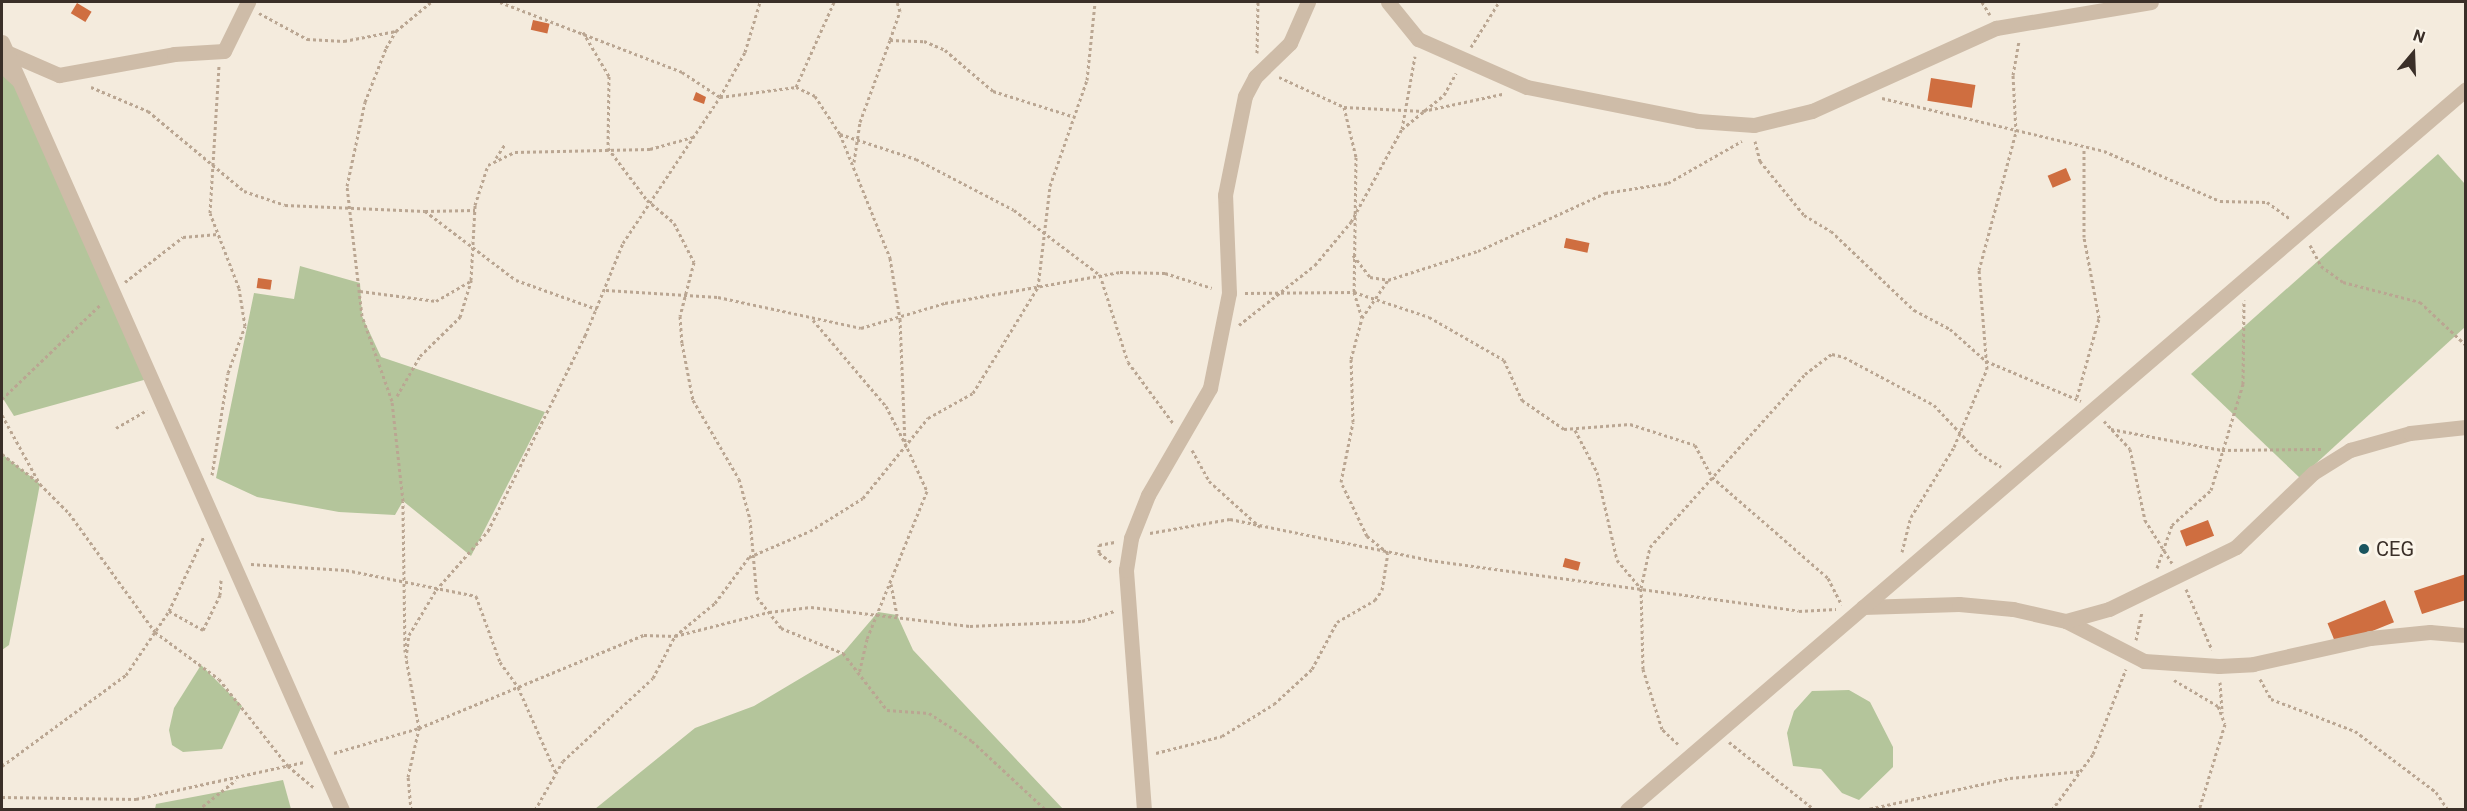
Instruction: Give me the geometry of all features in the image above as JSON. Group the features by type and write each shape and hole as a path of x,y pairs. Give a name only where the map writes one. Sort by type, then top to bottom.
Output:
{"street":[{"path":"1144,810 1126,570 1131,538 1149,495 1184,438 1210,388 1223,338 1229,293 1225,195 1236,129 1255,77 1290,43 1308,2"},
{"path":"1388,2 1418,39 1462,62 1527,87 1698,121 1754,125 1780,123 1986,32 2022,22 2151,2"},
{"path":"3,53 59,75 174,54 224,51 248,3"},
{"path":"3,53 24,85 210,512 227,568 342,810"},
{"path":"1627,810 2244,283 2301,228 2466,89"},
{"path":"2066,621 2109,609 2148,588 2181,577 2236,547 2313,473 2350,450 2410,433 2466,427"},
{"path":"1863,607 1959,604 2066,621 2144,661 2218,666 2253,664 2370,638 2430,632 2466,635"}],"path":[{"path":"411,810 408,777 419,728 406,658 401,581 403,501 392,401 362,316 347,186 365,102 396,31 431,2"},
{"path":"500,2 682,72 720,96 796,87 815,96 840,134 854,162 890,258 900,319 904,443"},
{"path":"406,658 417,616 440,585 488,531 597,309 647,200 720,96 745,52 760,2"},
{"path":"796,87 834,2"},
{"path":"854,162 860,144 861,123 900,11 897,2"},
{"path":"535,810 556,773 653,678 675,636 715,603 749,557 810,531 863,498 904,443 928,418 973,393 1038,287 1050,186 1075,117 1095,42 1095,2"},
{"path":"1258,2 1255,77 1294,80 1344,107 1402,112 1423,111 1527,87"},
{"path":"1223,338 1315,265 1353,219 1402,129 1444,95 1499,2"},
{"path":"248,3 307,39 344,41 396,31"},
{"path":"1895,580 1911,518 1960,434 1986,361 1979,270 2016,132 2013,75 2022,22"},
{"path":"583,32 609,76 608,148 647,200 674,223 688,244 694,262 680,316 693,400 739,479 750,519 749,557 758,597 781,628 843,653 887,710 929,713 972,741 1046,810"},
{"path":"1402,129 1402,112 1418,39"},
{"path":"890,40 924,41 945,50 993,91 1075,117"},
{"path":"2,766 109,690 155,632 169,610 210,512 228,374 245,326 239,288 210,213 212,164 224,51"},
{"path":"59,75 148,111 244,191 285,205 351,212 475,210"},
{"path":"1854,92 2144,165 2220,201 2267,202 2301,228 2321,266 2343,282 2420,302 2466,345"},
{"path":"1344,107 1356,157 1353,219 1354,292 1362,318"},
{"path":"1353,255 1370,277 1388,280 1478,251 1605,194 1668,183 1753,133 1760,161 1804,214 1831,231 1914,310 1950,329 1986,361 2077,397 2094,411 2130,449 2145,520 2181,577 2218,666 2225,724 2199,810"},
{"path":"840,134 860,144 916,159 1014,210 1100,275 1128,362 1184,438 1209,481 1263,529"},
{"path":"397,396 420,356 460,317 471,280 471,248 475,210 488,165 496,159 515,152 608,148 650,149 694,136"},
{"path":"496,159 505,144"},
{"path":"2077,397 2098,318 2092,259 2084,237 2084,149"},
{"path":"423,211 516,280 597,309"},
{"path":"606,290 766,305 813,320 861,328 900,319 945,303 1100,275 1165,273 1229,293 1354,292 1372,300 1429,317 1504,360 1522,400 1575,430 1597,472 1617,560 1641,588"},
{"path":"360,291 390,299 412,295 436,301 471,280"},
{"path":"1141,758 1222,736 1274,704 1312,669 1336,622 1375,600 1389,572 1388,553 1367,536 1341,482 1353,422 1351,359 1362,318 1372,300 1388,280"},
{"path":"2052,810 2093,754 2132,655 2148,588 2172,525 2211,490 2243,384 2244,283"},
{"path":"813,320 886,406 927,491 878,612 860,674"},
{"path":"1690,756 1662,729 1643,669 1641,588 1650,547 1712,477 1753,426 1832,354 1934,405 1960,434 2017,477"},
{"path":"116,428 132,416 163,407"},
{"path":"2,415 40,484"},
{"path":"1575,430 1630,424 1695,445 1712,477 1828,578 1844,609"},
{"path":"2111,429 2222,450 2350,450"},
{"path":"2,454 40,484 69,513 155,632 219,679 288,766 322,795"},
{"path":"1131,538 1207,520 1230,519 1263,529 1388,553 1799,611 1863,607"},
{"path":"169,610 203,630 220,595 227,568 346,570 401,581 440,585 476,596 500,662 518,687 556,773"},
{"path":"891,582 897,615"},
{"path":"2,797 136,799 238,779 419,728 644,635 675,636 769,612 811,607 878,612 970,626 1082,621 1130,606"},
{"path":"2253,664 2271,699 2355,731 2436,792 2448,810"},
{"path":"2171,678 2222,713"},
{"path":"1717,733 1815,810"},
{"path":"1864,810 2010,778 2081,771"},
{"path":"198,810 238,779"}],"green space":[{"path":"2,68 21,86 151,378 14,416 2,397"},
{"path":"2438,154 2465,184 2465,327 2300,478 2191,374"},
{"path":"300,266 360,283 362,316 381,357 545,412 471,556 403,501 395,515 339,512 257,497 216,478 254,293 294,299"},
{"path":"2,454 40,484 9,645 2,650"},
{"path":"878,612 897,615 913,650 1063,809 595,809 695,728 754,706 843,653"},
{"path":"201,665 242,706 222,749 183,752 172,745 169,730 174,708"},
{"path":"1849,690 1870,702 1893,747 1893,767 1859,800 1842,793 1821,769 1793,766 1787,733 1794,711 1812,691"},
{"path":"283,780 291,809 155,809 156,804"}],"building":[{"path":"77,3 92,12 85,22 71,13"},
{"path":"533,20 550,24 547,34 531,30"},
{"path":"1931,78 1975,85 1972,108 1927,101"},
{"path":"696,92 706,97 704,104 693,100"},
{"path":"2066,168 2071,180 2053,188 2048,176"},
{"path":"1566,238 1589,243 1587,253 1564,248"},
{"path":"258,278 272,280 270,290 257,288"},
{"path":"2208,520 2214,536 2186,547 2180,531"},
{"path":"1565,558 1580,562 1578,571 1563,567"},
{"path":"2466,574 2466,600 2422,614 2414,591"},
{"path":"2385,600 2394,622 2337,645 2328,623"}],"place":[{"name":"CEG","path":"2364,549"}]}
